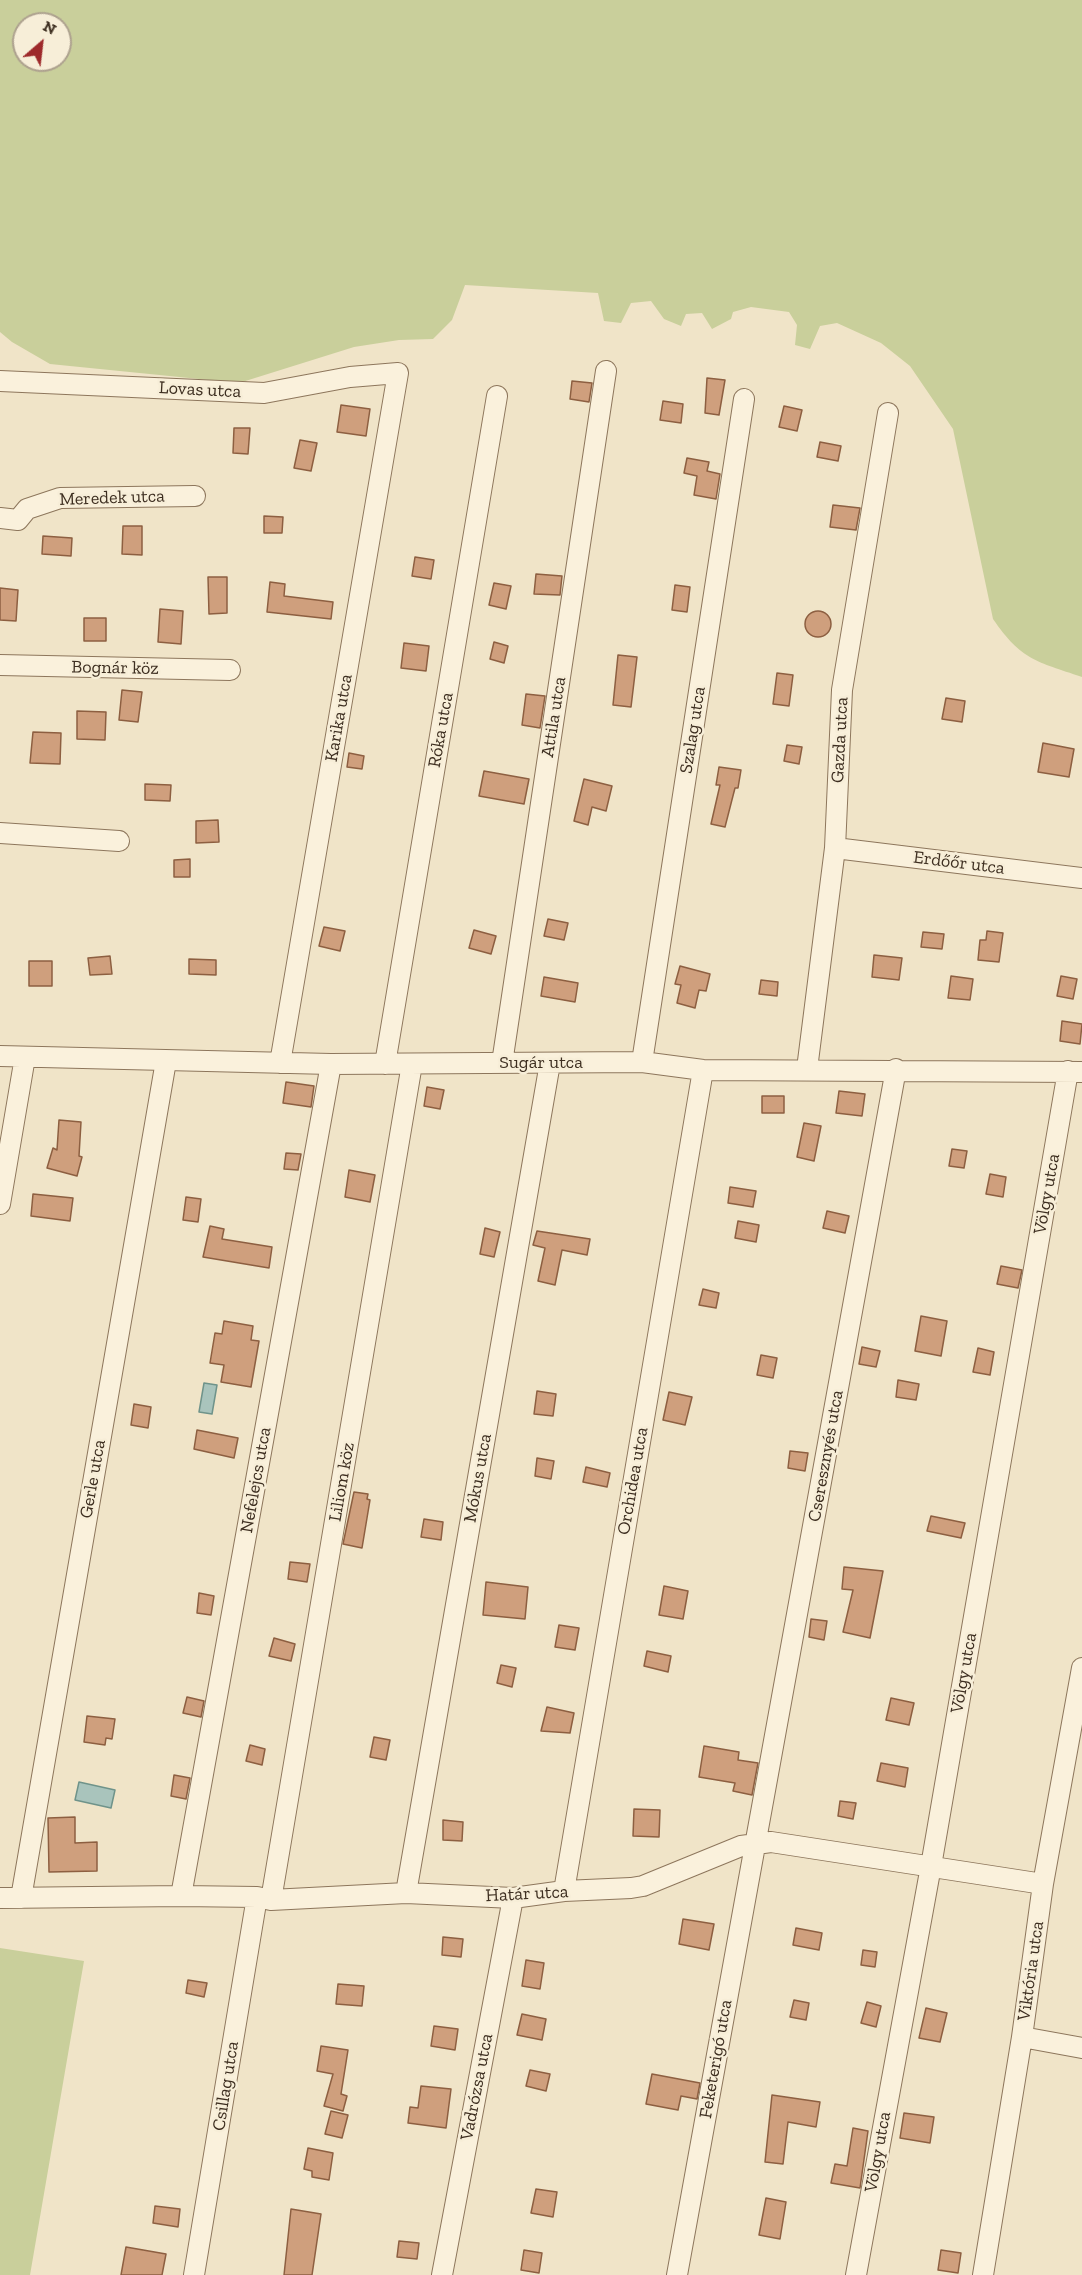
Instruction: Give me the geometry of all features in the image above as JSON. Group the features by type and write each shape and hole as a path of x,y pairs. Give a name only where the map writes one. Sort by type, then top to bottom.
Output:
{"street":[{"name":"Attila utca","path":"502,1063 606,371"},
{"name":"Lovas utca","path":"0,381 264,393 350,377 398,373"},
{"name":"Karika utca","path":"280,1063 398,373"},
{"name":"Róka utca","path":"384,1064 497,396"},
{"name":"Szalag utca","path":"642,1062 744,399"},
{"name":"Gazda utca","path":"807,1069 835,848 842,690 888,413"},
{"name":"Meredek utca","path":"0,518 18,520 27,509 60,498 195,496"},
{"name":"Bognár köz","path":"0,665 230,670"},
{"path":"0,833 119,841"},
{"name":"Erdőőr utca","path":"835,848 1082,878"},
{"name":"Sugár utca","path":"0,1056 331,1064 642,1062 703,1070 1075,1071"},
{"path":"0,1204 25,1057"},
{"name":"Gerle utca","path":"21,1898 166,1061"},
{"name":"Mókus utca","path":"406,1893 550,1063"},
{"name":"Nefelejcs utca","path":"181,1896 331,1064"},
{"name":"Liliom köz","path":"264,1899 412,1064"},
{"name":"Cseresznyés utca","path":"756,1843 896,1069"},
{"name":"Orchidea utca","path":"564,1891 703,1070"},
{"name":"Völgy utca","path":"856,2275 1075,1071"},
{"name":"Viktória utca","path":"983,2275 1022,2037 1043,1884 1082,1668"},
{"name":"Határ utca","path":"0,1898 181,1896 264,1899 406,1893 513,1898 564,1891 643,1886 741,1846 771,1842 1043,1884"},
{"name":"Feketerigó utca","path":"677,2275 756,1843"},
{"name":"Vadrózsa utca","path":"442,2275 513,1898"},
{"name":"Csillag utca","path":"194,2275 264,1899"},
{"path":"1022,2037 1082,2048"}],"green space":[{"path":"0,0 1082,0 1082,677 1031,658 1013,644 993,619 953,429 910,366 881,343 837,323 820,326 810,349 795,345 797,325 789,312 751,307 733,312 731,319 712,329 702,313 686,314 681,326 664,319 651,301 631,303 621,323 604,321 598,293 465,285 452,320 433,339 399,340 354,347 239,383 50,364 12,342 0,332"},
{"path":"0,1948 84,1961 30,2275 0,2275"}],"water":[{"path":"204,1383 217,1385 212,1414 199,1412"},
{"path":"79,1782 115,1790 111,1808 75,1800"}],"building":[{"path":"707,378 725,380 719,415 705,413"},
{"path":"572,381 592,383 589,402 570,399"},
{"path":"663,401 683,404 681,423 660,420"},
{"path":"341,405 370,409 366,436 337,432"},
{"path":"784,406 802,410 797,431 779,427"},
{"path":"234,428 250,428 248,454 233,453"},
{"path":"300,440 317,443 311,471 294,468"},
{"path":"820,442 841,446 838,461 817,457"},
{"path":"687,458 709,462 707,471 720,474 716,499 694,495 697,476 684,473"},
{"path":"833,505 860,508 856,530 830,527"},
{"path":"264,516 283,517 282,533 264,533"},
{"path":"123,526 142,526 142,555 122,554"},
{"path":"43,536 72,538 71,556 42,554"},
{"path":"415,557 434,560 431,579 412,576"},
{"path":"536,574 562,576 560,595 534,594"},
{"path":"208,577 227,577 227,613 209,614"},
{"path":"270,582 285,584 284,596 333,602 331,619 267,612"},
{"path":"494,583 511,586 506,609 489,605"},
{"path":"675,585 690,587 687,612 672,610"},
{"path":"0,588 18,590 16,621 0,620"},
{"path":"160,609 183,611 181,644 158,642"},
{"path":"818,611 827,615 831,624 827,633 818,637 809,633 805,624 809,615"},
{"path":"84,618 106,618 106,641 84,641"},
{"path":"494,642 508,646 504,663 490,659"},
{"path":"404,643 429,646 426,671 401,668"},
{"path":"618,655 637,657 631,707 613,705"},
{"path":"777,673 793,675 789,706 773,704"},
{"path":"122,690 142,692 138,722 119,720"},
{"path":"526,694 545,696 540,728 522,725"},
{"path":"946,698 965,701 962,722 942,719"},
{"path":"77,711 106,712 105,740 77,739"},
{"path":"33,732 61,733 60,764 30,763"},
{"path":"1043,743 1074,749 1069,777 1038,772"},
{"path":"787,745 802,747 799,764 784,761"},
{"path":"349,753 364,756 362,769 347,767"},
{"path":"719,767 741,770 738,788 735,788 725,827 711,824 720,785 716,785"},
{"path":"484,771 529,779 524,804 479,796"},
{"path":"584,779 612,786 606,811 592,807 588,825 574,821"},
{"path":"145,784 171,785 170,801 145,800"},
{"path":"218,820 219,842 196,843 196,821"},
{"path":"190,859 190,877 174,877 174,860"},
{"path":"548,919 568,923 564,940 544,936"},
{"path":"324,927 345,931 340,951 319,946"},
{"path":"474,930 496,936 491,954 469,948"},
{"path":"987,931 1003,933 999,962 978,960 980,940 986,940"},
{"path":"923,932 944,934 942,949 921,947"},
{"path":"874,955 902,958 899,980 872,977"},
{"path":"110,956 112,974 90,975 88,958"},
{"path":"189,959 216,960 216,975 189,974"},
{"path":"29,961 52,961 52,986 29,986"},
{"path":"680,966 710,974 706,991 699,990 695,1008 677,1003 681,985 675,984"},
{"path":"951,976 973,979 970,1000 948,998"},
{"path":"1061,976 1077,979 1073,999 1057,996"},
{"path":"544,977 578,983 575,1002 541,996"},
{"path":"761,980 778,982 777,996 759,994"},
{"path":"1062,1021 1082,1024 1080,1044 1060,1041"},
{"path":"286,1082 314,1086 311,1107 283,1103"},
{"path":"427,1087 444,1090 440,1109 424,1106"},
{"path":"839,1091 865,1094 862,1116 836,1113"},
{"path":"762,1096 784,1096 784,1113 762,1113"},
{"path":"59,1120 81,1122 79,1156 82,1157 77,1176 47,1168 53,1148 57,1150"},
{"path":"804,1123 821,1126 814,1161 797,1157"},
{"path":"952,1149 967,1151 964,1168 949,1166"},
{"path":"286,1153 301,1154 298,1170 284,1169"},
{"path":"349,1170 375,1175 370,1202 345,1197"},
{"path":"990,1174 1006,1177 1003,1197 986,1194"},
{"path":"730,1187 756,1191 753,1207 728,1203"},
{"path":"33,1194 73,1198 70,1221 31,1216"},
{"path":"186,1197 201,1199 198,1222 183,1220"},
{"path":"827,1211 849,1216 845,1233 823,1228"},
{"path":"738,1221 759,1225 756,1242 735,1238"},
{"path":"210,1226 224,1229 222,1239 272,1247 269,1268 203,1257"},
{"path":"485,1228 500,1232 494,1257 480,1254"},
{"path":"537,1231 590,1239 587,1255 562,1250 555,1285 538,1281 545,1248 533,1245"},
{"path":"1001,1266 1022,1270 1018,1288 997,1284"},
{"path":"703,1289 719,1293 716,1308 699,1305"},
{"path":"921,1316 947,1321 941,1356 915,1351"},
{"path":"224,1321 253,1326 251,1340 259,1341 251,1387 221,1382 224,1365 210,1363 215,1333 222,1334"},
{"path":"862,1347 880,1351 876,1367 859,1364"},
{"path":"978,1348 994,1352 990,1375 973,1372"},
{"path":"761,1355 777,1358 773,1378 757,1375"},
{"path":"898,1380 919,1384 916,1400 896,1397"},
{"path":"537,1391 556,1394 553,1416 534,1414"},
{"path":"669,1392 692,1397 685,1425 663,1420"},
{"path":"134,1404 151,1407 148,1428 131,1425"},
{"path":"197,1430 238,1438 234,1458 194,1449"},
{"path":"790,1451 808,1453 805,1471 788,1468"},
{"path":"537,1458 554,1461 551,1479 535,1476"},
{"path":"586,1467 610,1473 607,1487 583,1482"},
{"path":"354,1492 368,1494 367,1499 370,1500 362,1548 343,1544"},
{"path":"931,1516 965,1523 961,1538 927,1531"},
{"path":"424,1519 443,1522 441,1540 421,1537"},
{"path":"290,1562 310,1564 307,1582 288,1579"},
{"path":"844,1567 883,1571 870,1638 843,1632 853,1590 842,1589"},
{"path":"486,1582 528,1587 525,1619 483,1615"},
{"path":"664,1586 688,1591 683,1619 659,1615"},
{"path":"199,1593 214,1596 211,1615 197,1613"},
{"path":"811,1619 827,1621 824,1640 809,1637"},
{"path":"559,1625 579,1628 575,1650 555,1647"},
{"path":"274,1638 295,1644 291,1661 269,1656"},
{"path":"647,1651 671,1656 668,1672 644,1666"},
{"path":"501,1665 516,1668 512,1687 497,1683"},
{"path":"187,1697 204,1701 201,1717 183,1713"},
{"path":"891,1698 914,1703 909,1725 886,1720"},
{"path":"547,1707 574,1713 570,1733 541,1731"},
{"path":"87,1716 115,1719 112,1739 106,1738 105,1745 84,1742"},
{"path":"374,1737 390,1740 386,1760 370,1757"},
{"path":"250,1745 265,1749 262,1765 246,1761"},
{"path":"704,1746 739,1752 738,1760 758,1763 752,1795 733,1791 735,1783 699,1777"},
{"path":"881,1763 908,1768 905,1787 877,1781"},
{"path":"174,1775 190,1778 186,1799 171,1796"},
{"path":"840,1801 856,1803 853,1819 838,1816"},
{"path":"634,1809 660,1810 659,1837 633,1836"},
{"path":"75,1817 75,1843 97,1842 97,1871 49,1872 48,1818"},
{"path":"443,1820 463,1822 462,1841 443,1840"},
{"path":"683,1919 714,1924 709,1950 679,1944"},
{"path":"796,1928 822,1933 819,1950 793,1945"},
{"path":"443,1937 463,1939 461,1957 442,1955"},
{"path":"863,1950 877,1952 875,1967 861,1965"},
{"path":"526,1960 544,1963 540,1989 522,1986"},
{"path":"188,1980 207,1983 204,1997 186,1993"},
{"path":"338,1984 364,1986 362,2006 336,2004"},
{"path":"794,2000 809,2003 806,2020 790,2017"},
{"path":"867,2002 881,2006 876,2027 861,2023"},
{"path":"926,2008 947,2013 940,2042 919,2038"},
{"path":"522,2014 546,2019 542,2040 517,2035"},
{"path":"434,2026 458,2029 455,2050 431,2046"},
{"path":"321,2046 348,2050 341,2094 347,2096 343,2111 324,2106 333,2074 317,2071"},
{"path":"530,2070 550,2074 546,2091 526,2086"},
{"path":"652,2074 700,2083 697,2099 681,2096 678,2110 646,2104"},
{"path":"421,2086 451,2089 446,2128 408,2123 410,2107 418,2108"},
{"path":"772,2095 820,2102 816,2127 788,2122 783,2164 765,2162"},
{"path":"331,2111 348,2115 342,2138 325,2134"},
{"path":"904,2113 934,2117 930,2143 900,2138"},
{"path":"853,2128 868,2131 860,2188 831,2183 835,2164 847,2166"},
{"path":"308,2148 333,2153 329,2180 312,2177 312,2171 304,2169"},
{"path":"536,2189 557,2192 553,2217 531,2213"},
{"path":"766,2198 786,2202 780,2239 759,2235"},
{"path":"155,2206 180,2209 178,2227 153,2223"},
{"path":"291,2209 321,2214 312,2275 284,2275"},
{"path":"399,2241 419,2243 417,2259 397,2257"},
{"path":"126,2247 166,2254 162,2275 121,2275"},
{"path":"524,2250 542,2253 539,2273 521,2270"},
{"path":"941,2250 961,2253 958,2273 938,2270"}]}
